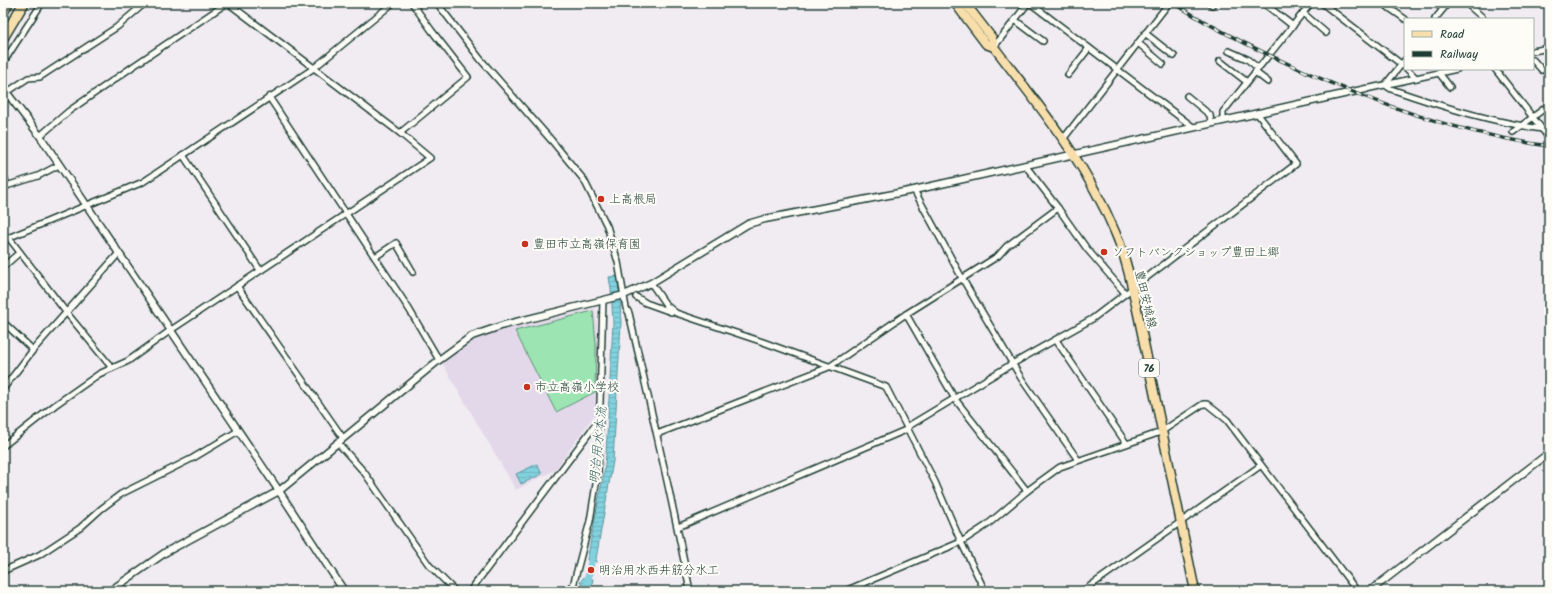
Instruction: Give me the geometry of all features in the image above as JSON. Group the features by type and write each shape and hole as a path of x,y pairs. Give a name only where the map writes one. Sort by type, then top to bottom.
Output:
{"highway":[{"path":"3,12 8,3"},
{"path":"3,38 24,3"}],"main road":[{"name":"豊田安城線","path":"955,3 986,44 994,46"},
{"name":"豊田安城線","path":"965,3 992,38 994,46 1064,138 1102,203 1116,232 1132,288 1195,591"}],"street":[{"path":"3,63 42,3"},
{"path":"5,94 28,78 40,77 117,27 145,3"},
{"path":"3,446 55,405 99,374 128,362 171,330 430,158 400,133 228,3 75,107 40,136"},
{"path":"3,240 143,182 314,68 393,3"},
{"path":"400,133 468,77 412,3"},
{"path":"437,3 481,60 584,180 607,226 618,262 622,295 657,434 678,527 690,591"},
{"path":"994,46 1029,3 1193,127"},
{"path":"1064,138 1169,3"},
{"path":"1223,120 1223,112 1311,3"},
{"path":"1322,3 1335,16 1404,63 1385,85"},
{"path":"1436,3 1443,9"},
{"path":"1436,18 1448,3"},
{"path":"1466,3 1482,17"},
{"path":"1266,5 1293,26"},
{"path":"1388,7 1404,18"},
{"path":"1303,13 1326,33"},
{"path":"1015,20 1043,41"},
{"path":"1145,33 1174,56"},
{"path":"1138,43 1163,64"},
{"path":"1068,75 1089,48"},
{"path":"1534,51 1549,48"},
{"path":"1229,51 1247,59 1268,82"},
{"path":"1220,61 1247,82"},
{"path":"1534,61 1542,70"},
{"path":"1408,70 1416,78"},
{"path":"110,591 166,552 279,491 439,360 472,336 504,324 622,295 651,283 739,228 753,222 914,190 1452,70"},
{"path":"1496,70 1533,117 1546,130 1549,138"},
{"path":"1439,73 1450,87"},
{"path":"3,85 5,94 40,136 279,491 344,591"},
{"path":"1385,85 1392,89 1435,104 1492,119 1546,130"},
{"path":"1187,96 1210,115 1211,123"},
{"path":"269,97 375,257 439,360"},
{"path":"1513,132 1520,125 1549,105"},
{"path":"678,527 908,428 1012,364 1092,319 1296,164 1257,113"},
{"path":"183,154 260,270"},
{"path":"3,173 5,187 38,176 59,164"},
{"path":"1025,165 1087,249 1125,293"},
{"path":"914,190 962,278 1012,364 1078,460"},
{"path":"657,434 829,367 906,314 998,256 1007,246 1058,208"},
{"path":"9,238 19,253 112,368"},
{"path":"375,257 396,243 413,272"},
{"path":"3,267 19,253"},
{"path":"3,389 33,350 119,253"},
{"path":"651,283 666,305 676,313"},
{"path":"237,286 340,440 429,565 455,591"},
{"path":"636,297 646,303 764,342 886,387 935,482 961,542 985,591"},
{"path":"565,591 574,589 590,521 598,472 603,300"},
{"path":"906,314 955,399 1027,491"},
{"path":"3,322 33,350"},
{"path":"1056,340 1126,443"},
{"path":"845,591 961,542 987,525 1027,491 1060,467 1126,443 1162,432 1204,404 1207,404 1226,420 1357,591"},
{"path":"470,591 476,586 599,420"},
{"path":"3,571 39,555 80,528 101,509 121,494 193,458 238,431"},
{"path":"1370,591 1549,453"},
{"path":"1083,591 1260,466"}],"shaded area":[{"name":"市立高嶺小学校","path":"595,308 599,343 596,413 555,470 516,490 441,361 473,340 496,332"}],"green space":[{"path":"593,311 596,344 595,392 556,412 515,331"}],"water":[{"path":"617,276 621,323 613,461 596,559 597,562 587,560 606,455 613,323 609,277"},
{"path":"537,464 542,474 521,484 516,474"},
{"path":"584,577 593,579 591,591 582,591 583,587 580,582"}],"waterway":[{"name":"明治用水本流","path":"588,591 588,578 593,552"}],"railway":[{"path":"1174,3 1203,21 1248,45 1325,81 1387,105 1419,116 1483,134 1549,146"}],"place":[{"name":"上高根局","path":"601,199"},
{"name":"豊田市立高嶺保育園","path":"525,244"},
{"name":"ソフトバンクショップ豊田上郷","path":"1104,252"},
{"name":"市立高嶺小学校","path":"527,387"},
{"name":"明治用水西井筋分水工","path":"591,570"}]}
